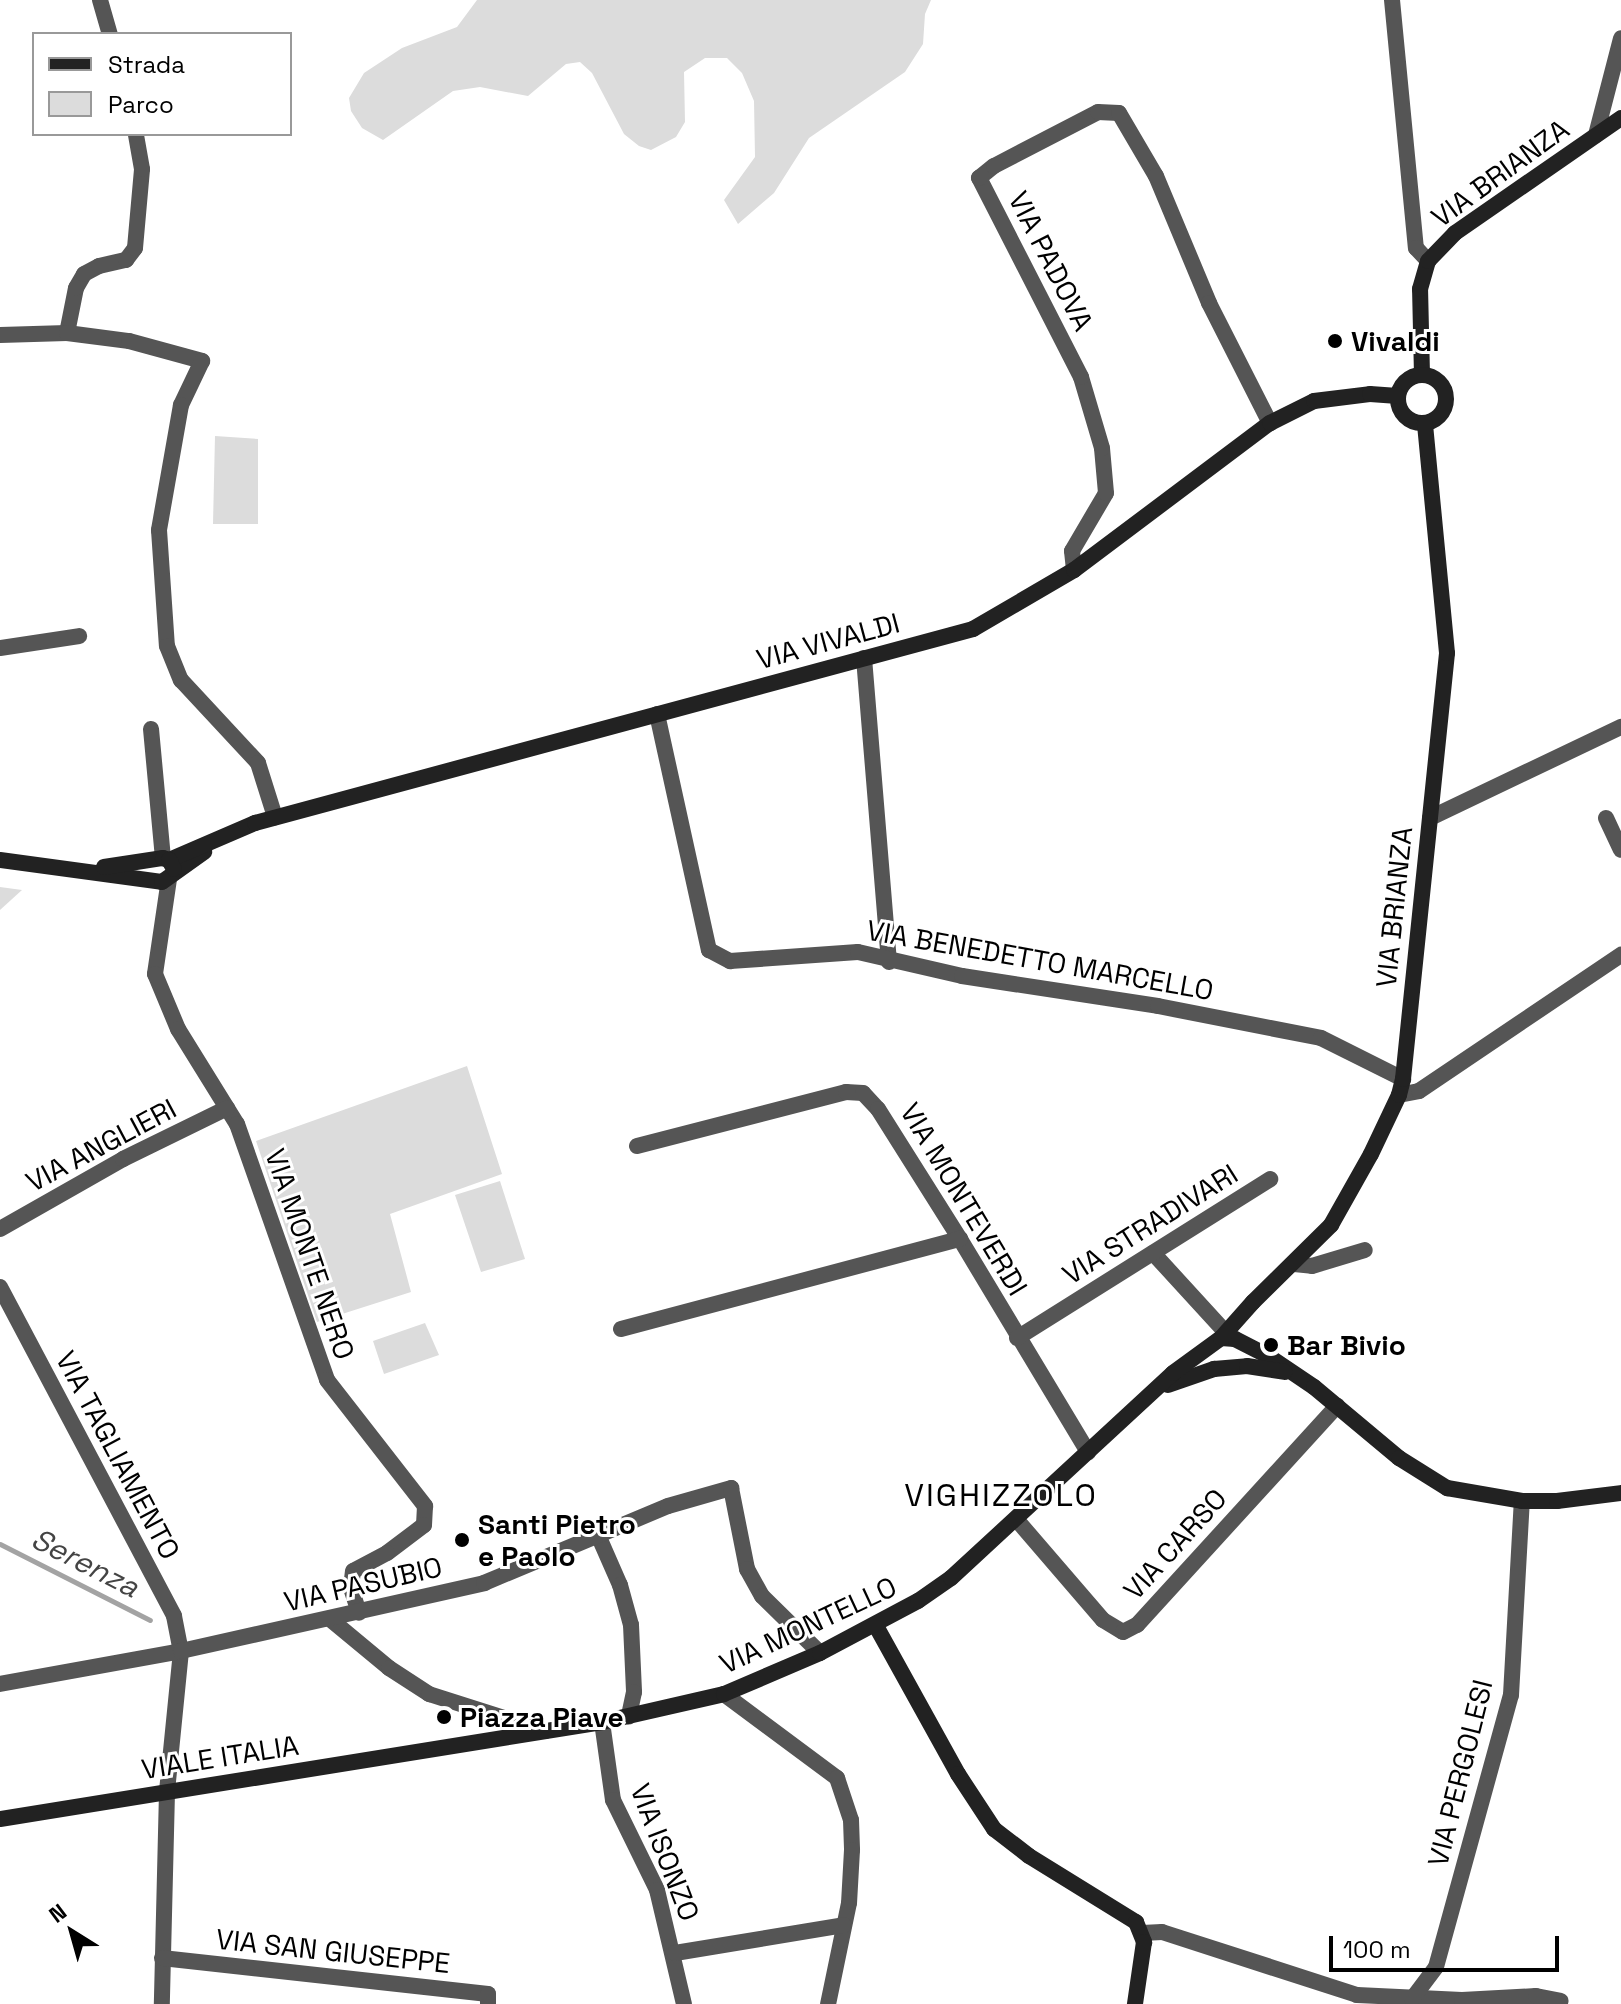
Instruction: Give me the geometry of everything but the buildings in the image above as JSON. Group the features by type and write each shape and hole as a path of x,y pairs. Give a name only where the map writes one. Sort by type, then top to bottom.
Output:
{"street":[{"path":"100,0 109,32"},
{"path":"1392,0 1416,248 1428,261"},
{"path":"1596,135 1621,38"},
{"name":"VIA PADOVA","path":"1074,570 1072,551 1106,493 1102,448 1081,377 979,178 1098,112 1119,113 1156,176 1209,303 1270,423"},
{"name":"VIA BRIANZA","path":"1422,375 1420,289 1428,261 1455,233 1621,118"},
{"path":"67,333 76,288 84,274 99,266 132,257 142,169 136,136"},
{"path":"1,334 67,333 129,341 202,361 181,405 159,530 167,646 181,680 224,722 258,763 275,817"},
{"path":"1422,375 1434,379 1445,395 1441,413 1425,423 1407,418 1400,408 1398,396 1403,384 1422,375"},
{"name":"VIA VIVALDI","path":"87,870 163,859 275,817 973,629 1074,570 1270,423 1314,401 1370,394 1398,396"},
{"name":"VIA BRIANZA","path":"1225,1337 1240,1317 1324,1234 1348,1199 1401,1087 1447,653 1425,423"},
{"path":"0,648 79,636"},
{"path":"864,658 889,962"},
{"name":"VIA BENEDETTO MARCELLO","path":"657,714 709,950 730,961 858,952 889,962 1321,1038 1401,1087"},
{"path":"1430,818 1621,727"},
{"path":"0,860 164,879 174,871 163,859 151,729"},
{"path":"1606,818 1621,850"},
{"name":"VIA VIVALDI","path":"164,879 220,838"},
{"name":"VIA MONTE NERO","path":"164,879 166,910 155,974 178,1029 237,1124 327,1380 425,1506 424,1525 387,1553 353,1571 351,1588 359,1613"},
{"path":"1401,1087 1419,1091 1618,962"},
{"name":"VIA MONTEVERDI","path":"637,1146 846,1092 863,1093 878,1109 960,1239 1088,1452"},
{"name":"VIA ANGLIERI","path":"0,1229 123,1159 227,1108"},
{"name":"VIA STRADIVARI","path":"1017,1338 1270,1179"},
{"path":"621,1329 960,1239"},
{"path":"1294,1264 1312,1266 1365,1250"},
{"path":"1153,1253 1244,1355 1229,1368 1211,1357 1225,1337"},
{"name":"VIA TAGLIAMENTO","path":"0,1287 174,1616 181,1651 167,1792"},
{"path":"1225,1337 1268,1356 1337,1406 1399,1458 1447,1488 1522,1501 1557,1501 1621,1493"},
{"name":"VIA MONTELLO","path":"602,1722 724,1694 876,1626 951,1578 1185,1363 1225,1337"},
{"name":"VIA MONTELLO","path":"1153,1394 1191,1375 1229,1368 1292,1373"},
{"name":"VIA CARSO","path":"1016,1519 1103,1620 1123,1632 1137,1625 1337,1406"},
{"name":"VIA PASUBIO","path":"0,1684 181,1651 484,1583 668,1506 731,1488 747,1569 762,1596 820,1653"},
{"name":"VIA PERGOLESI","path":"1412,1999 1436,1967 1511,1695 1522,1501"},
{"path":"598,1535 620,1585 631,1625 634,1692 629,1716"},
{"path":"330,1619 389,1668 429,1694 546,1731 602,1722"},
{"path":"876,1626 958,1774 994,1829 1029,1856 1128,1915 1142,1933 1143,1969 1135,2004"},
{"path":"724,1694 837,1778 851,1820 849,1903 828,2004"},
{"name":"VIA ISONZO","path":"602,1722 613,1800 657,1890 675,1953 684,2004"},
{"name":"VIALE ITALIA","path":"0,1819 546,1731"},
{"path":"162,2004 167,1792"},
{"name":"VIA ISONZO","path":"675,1953 844,1925"},
{"path":"1142,1933 1162,1932 1357,1995 1412,1999 1536,1996 1561,2001"},
{"name":"VIA SAN GIUSEPPE","path":"162,1958 488,1994 488,2004"}],"green space":[{"path":"477,0 931,0 925,14 923,44 905,72 809,138 774,193 738,224 724,200 755,157 754,101 742,73 727,58 705,58 684,72 685,122 676,137 651,150 639,146 624,134 592,73 580,62 566,64 528,96 480,87 453,91 383,140 362,128 351,111 349,98 364,73 402,48 457,27"},
{"path":"215,436 258,439 258,524 213,524"},
{"path":"0,887 22,890 0,910"},
{"path":"467,1066 502,1174 390,1214 411,1292 317,1322 256,1141"},
{"path":"500,1181 525,1259 481,1272 455,1195"},
{"path":"425,1323 439,1355 384,1374 373,1341"}],"waterway":[{"name":"Serenza","path":"0,1544 150,1620"}],"place":[{"name":"Vivaldi","path":"1335,341"},
{"name":"Bar Bivio","path":"1271,1345"},
{"name":"Santi Pietro e Paolo","path":"462,1540"},
{"name":"Piazza Piave","path":"444,1717"}],"district":[{"name":"VIGHIZZOLO","path":"1001,1495"}]}
